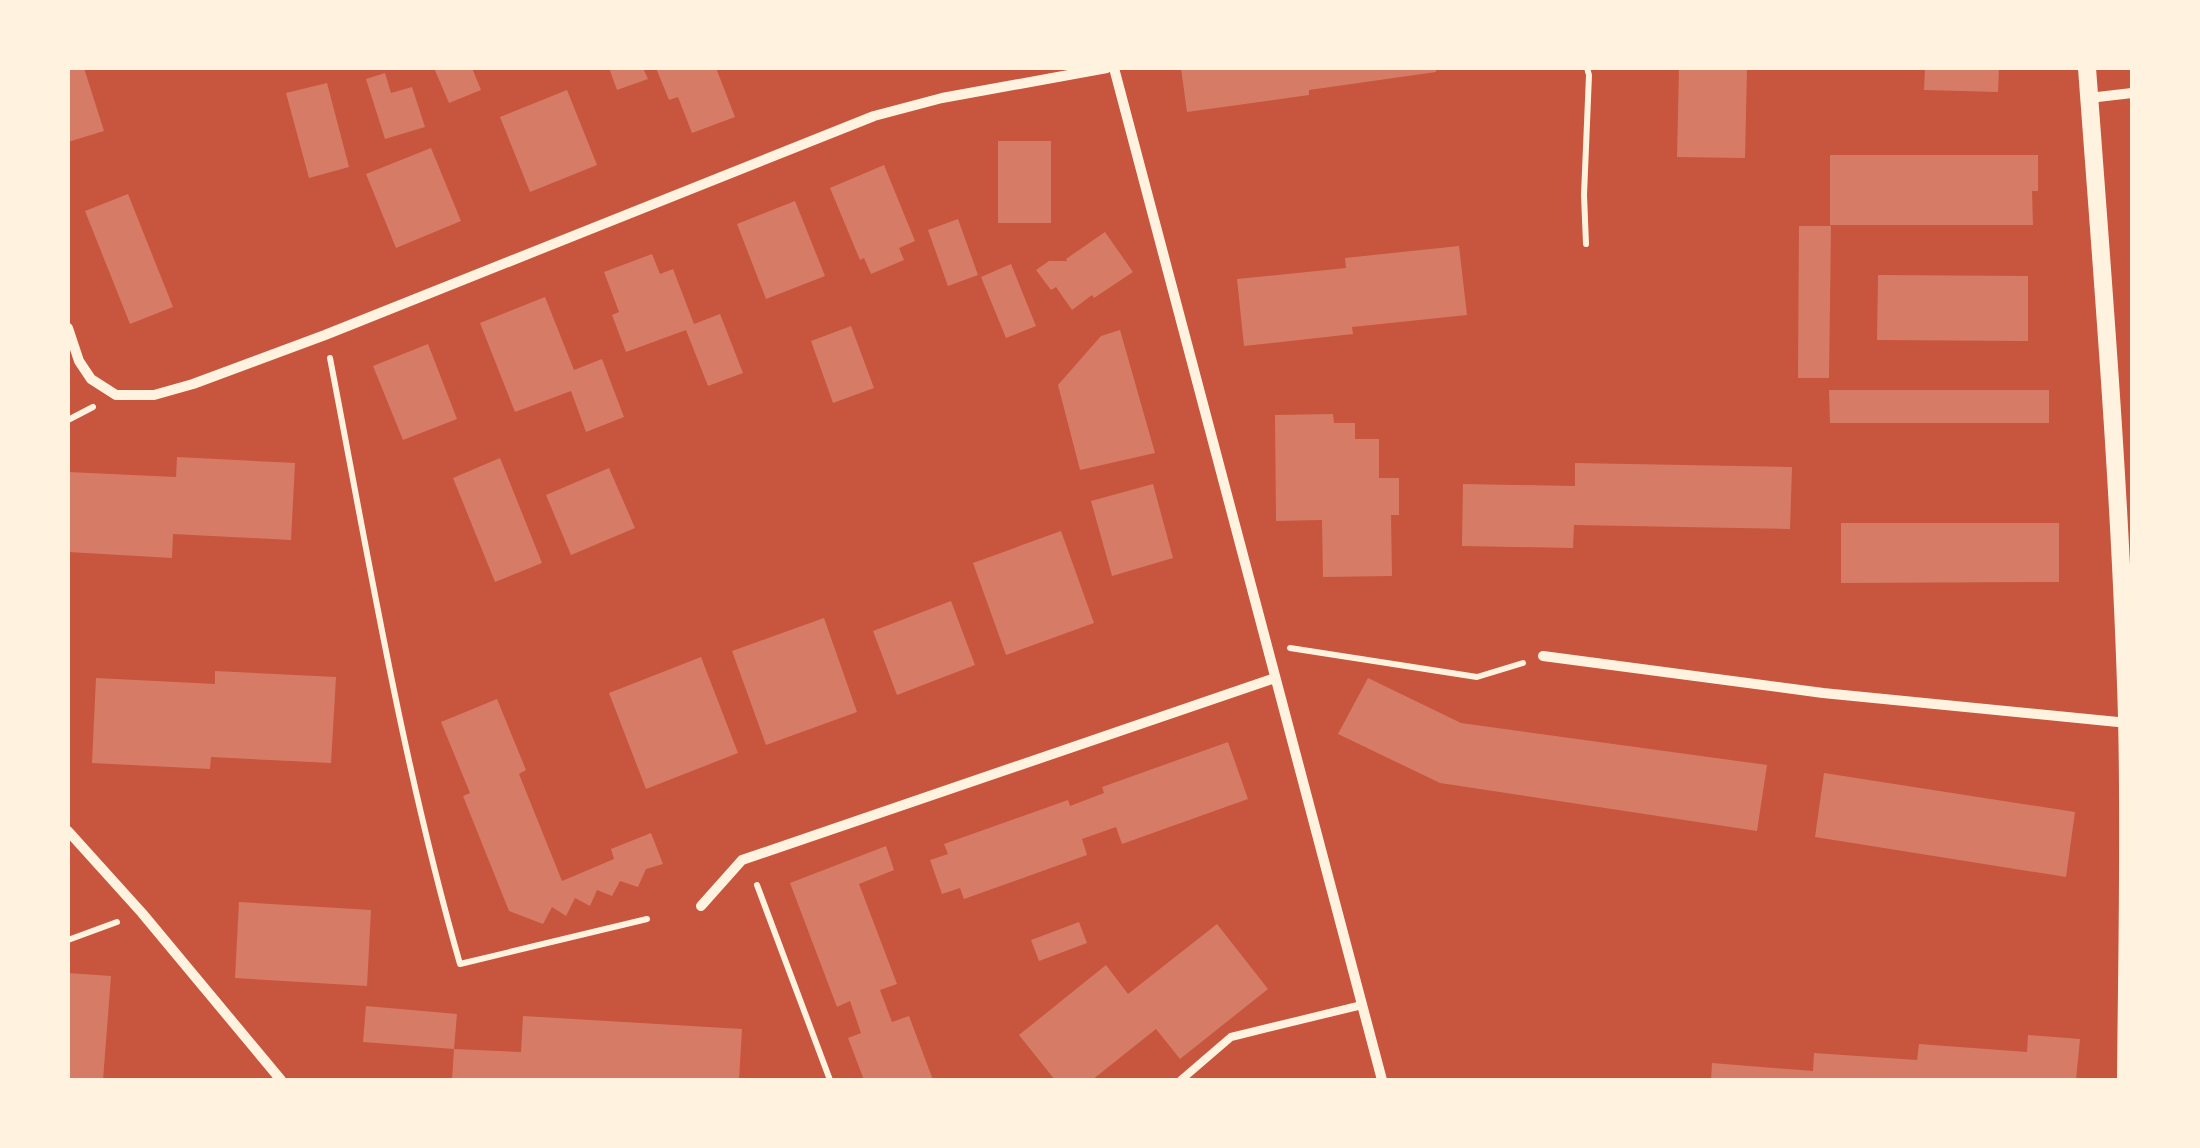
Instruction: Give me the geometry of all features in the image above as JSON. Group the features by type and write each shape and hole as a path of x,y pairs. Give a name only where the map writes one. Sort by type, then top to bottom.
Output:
{"street":[{"path":"68,328 78,360 92,379 116,395 154,395 325,335 874,116 942,98 1111,68 1382,1080"},
{"path":"2086,68 2112,384 2130,722 2126,1080"},
{"path":"2089,98 2132,93"},
{"path":"1543,656 1823,693 2130,722"},
{"path":"702,906 742,860 1275,678"},
{"path":"68,831 142,913 280,1080"}],"lane":[{"path":"1181,1080 1231,1037 1362,1005"}],"path":[{"path":"1586,244 1587,68"},
{"path":"329,352 400,718 432,867 460,964 647,919"},
{"path":"68,420 89,409"},
{"path":"1291,648 1476,677 1543,656"},
{"path":"758,886 830,1080"},
{"path":"68,940 116,922"}],"building":[{"path":"68,68 84,68 104,131 68,142"},
{"path":"434,68 472,68 481,90 449,103"},
{"path":"609,68 643,68 648,79 617,90"},
{"path":"656,68 716,68 735,117 692,133 678,97 669,100"},
{"path":"1181,68 1436,68 1436,72 1187,112"},
{"path":"1679,68 1747,68 1745,158 1677,157"},
{"path":"1925,68 1999,68 1998,92 1924,90"},
{"path":"385,73 391,93 412,87 425,127 385,139 366,79"},
{"path":"327,83 349,167 309,178 286,93"},
{"path":"567,90 597,165 530,192 500,117"},
{"path":"998,141 1051,141 1051,223 998,223"},
{"path":"431,148 461,221 396,248 366,174"},
{"path":"1830,155 2038,155 2038,191 2032,191 2033,225 1830,225"},
{"path":"884,165 915,241 899,248 904,260 871,274 864,258 860,260 830,188"},
{"path":"128,194 173,307 130,324 85,211"},
{"path":"795,201 825,276 766,299 737,224"},
{"path":"958,219 978,275 948,286 928,230"},
{"path":"1799,226 1831,226 1829,378 1798,378"},
{"path":"1105,232 1133,272 1072,310 1056,287 1051,290 1036,270 1049,261 1067,261"},
{"path":"1459,246 1467,315 1352,327 1353,334 1244,346 1237,279 1346,268 1345,258"},
{"path":"652,254 660,274 673,269 694,324 720,314 743,373 708,386 686,330 626,352 612,315 619,312 604,272"},
{"path":"1011,264 1036,326 1006,338 981,277"},
{"path":"1878,275 2028,276 2028,341 1877,340"},
{"path":"545,297 574,370 602,359 624,417 586,432 571,391 515,412 480,323"},
{"path":"851,326 874,388 833,403 811,341"},
{"path":"1120,330 1155,453 1080,470 1058,385 1101,336"},
{"path":"428,344 457,419 403,440 373,366"},
{"path":"1829,390 2049,390 2049,423 1830,423"},
{"path":"1333,414 1334,423 1355,423 1355,439 1379,439 1379,478 1399,478 1399,515 1391,515 1392,576 1323,577 1322,520 1276,521 1275,415"},
{"path":"177,457 295,463 291,540 173,534 172,558 68,552 68,472 176,477"},
{"path":"500,458 542,563 495,582 453,478"},
{"path":"1575,463 1792,467 1790,529 1574,525 1573,548 1462,546 1463,484 1575,486"},
{"path":"609,468 635,528 571,555 546,495"},
{"path":"1153,484 1173,558 1112,576 1091,501"},
{"path":"1841,523 2059,523 2059,582 1841,583"},
{"path":"1061,531 1094,623 1006,655 973,563"},
{"path":"951,601 975,665 897,695 873,631"},
{"path":"824,618 857,712 766,745 732,651"},
{"path":"701,657 738,753 646,789 609,693"},
{"path":"215,671 336,677 331,763 211,757 210,769 92,763 96,678 215,684"},
{"path":"1368,678 1461,723 1767,765 1757,831 1440,783 1338,734"},
{"path":"497,699 526,770 519,774 562,881 614,859 611,849 651,833 663,864 646,869 638,887 620,881 612,896 597,890 590,906 575,898 566,916 552,907 543,924 509,911 463,796 470,793 441,722"},
{"path":"1228,742 1248,799 1122,844 1116,827 1082,839 1087,855 964,899 960,888 942,894 930,860 948,854 944,844 1068,800 1070,806 1104,793 1102,787"},
{"path":"1824,773 2075,812 2066,877 1815,837"},
{"path":"886,846 894,870 859,884 897,984 880,990 892,1022 909,1016 933,1080 864,1080 848,1038 861,1033 850,1001 837,1007 790,883"},
{"path":"239,902 371,910 367,986 235,978"},
{"path":"1079,922 1087,943 1039,961 1031,940"},
{"path":"1217,924 1268,989 1180,1059 1156,1029 1092,1080 1055,1080 1019,1035 1106,965 1128,994"},
{"path":"68,973 111,976 103,1080 68,1080"},
{"path":"366,1006 457,1014 454,1049 363,1042"},
{"path":"523,1016 742,1029 739,1080 452,1080 454,1049 521,1052"},
{"path":"2028,1035 2080,1039 2076,1080 1711,1080 1712,1063 1813,1071 1814,1053 1917,1060 1919,1044 2027,1052"}]}
